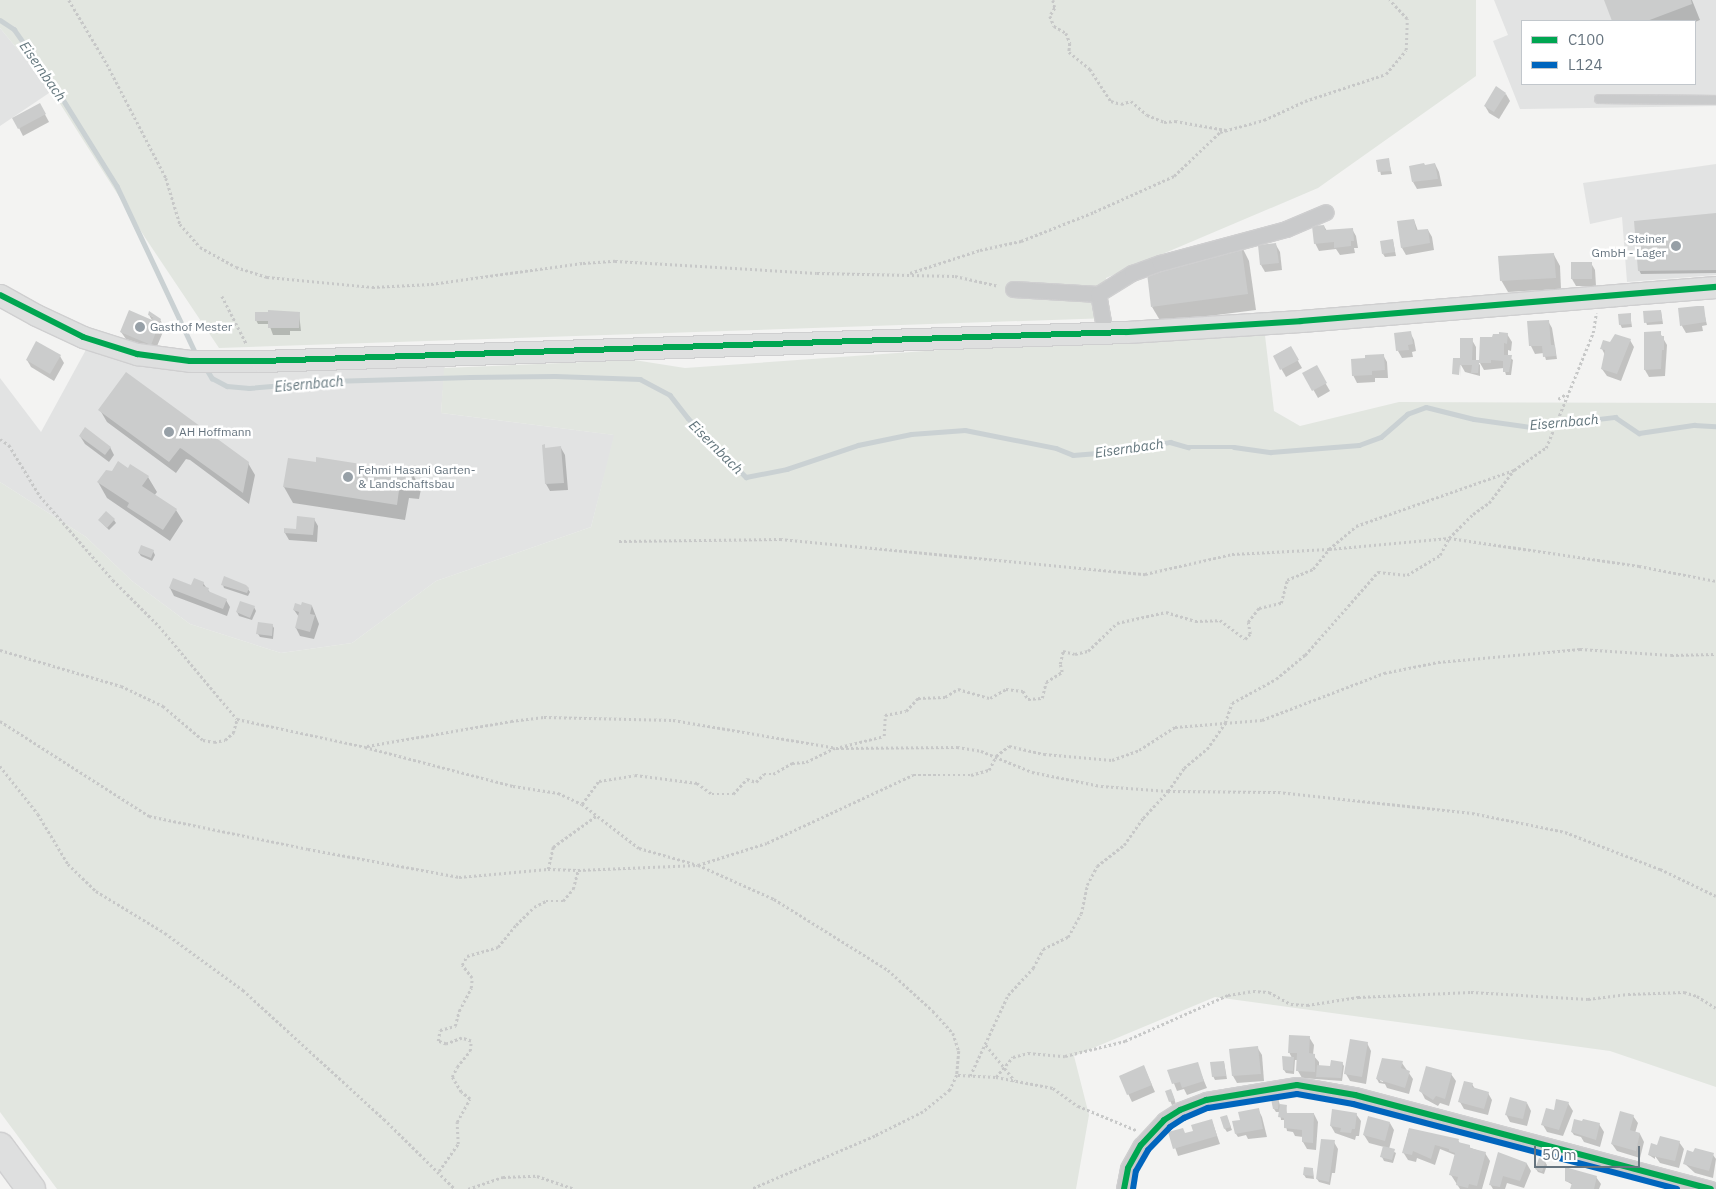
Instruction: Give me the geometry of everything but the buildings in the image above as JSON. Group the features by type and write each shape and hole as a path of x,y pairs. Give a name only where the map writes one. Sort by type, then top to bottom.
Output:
{"highway":[{"path":"0,1147 31,1189"}],"main road":[{"path":"0,295 36,315 83,337 137,354 190,361 253,361 1105,333 1301,321 1716,287"}],"street":[{"path":"1013,290 1098,294 1132,274 1160,263 1286,229 1326,212"},
{"path":"1098,294 1105,333"},
{"path":"1124,1189 1128,1168 1150,1134 1164,1120 1192,1104 1248,1091 1297,1086 1355,1095 1711,1189"}],"lane":[{"path":"1599,98 1716,100"}],"path":[{"path":"68,0 107,64 166,178 180,224 200,247 236,267 267,277 372,287 431,284 583,263 615,261 817,273 955,276 1013,290"},
{"path":"1053,0 1055,8 1050,16 1054,26 1066,33 1070,43 1069,52 1090,69 1111,101 1121,104 1131,101 1147,115 1164,122 1175,121 1228,130"},
{"path":"908,274 980,250 1021,241 1094,212 1174,176 1220,132 1264,120 1306,101 1386,74 1406,50 1407,19 1389,0"},
{"path":"222,296 244,338 253,361"},
{"path":"582,804 599,781 635,775 697,783 712,794 733,794 747,779 756,782 764,774 773,774 792,762 806,762 836,748 884,736 885,714 906,711 918,698 944,697 958,689 990,698 1006,689 1023,691 1028,699 1042,698 1046,682 1062,672 1060,664 1063,651 1075,654 1088,651 1117,623 1166,612 1195,621 1220,620 1245,639 1250,634 1248,622 1259,608 1281,603 1287,580 1313,569 1329,549 1356,526 1514,470 1546,448 1593,333"},
{"path":"1558,399 1567,394"},
{"path":"0,439 9,445 40,496 113,580 159,626 237,719 365,747 513,786 558,793 582,804 639,848 698,865 774,899 888,970 933,1011 953,1033 959,1052 958,1075 950,1090 923,1112 875,1136 752,1189"},
{"path":"970,1076 1008,995 1033,968 1043,950 1068,936 1081,914 1087,885 1097,866 1124,845 1143,818 1168,792 1184,768 1207,749 1225,723 1232,703 1276,679 1305,656 1378,572 1407,575 1440,555 1449,538 1472,514 1489,503 1514,470"},
{"path":"619,541 780,539 1145,574 1232,554 1329,549 1449,538 1619,563 1716,581"},
{"path":"0,721 149,816 308,849 459,877 548,869 578,870 698,865 767,843 913,775 970,775 989,770 996,756 1010,746 1044,754 1112,760 1139,750 1175,727 1262,720 1384,673 1438,662 1580,649 1671,655 1716,654"},
{"path":"0,650 121,686 163,706 203,740 214,742 225,740 232,732 237,719"},
{"path":"365,747 511,721 544,717 673,720 836,748 957,747 981,750 1032,772 1101,786 1168,792 1278,792 1472,813 1565,832 1660,869 1716,896"},
{"path":"0,766 38,814 68,864 96,891 165,933 243,990 455,1189"},
{"path":"548,869 553,847 596,816"},
{"path":"439,1172 458,1144 457,1122 470,1100 452,1077 457,1067 470,1051 471,1041 462,1038 446,1044 438,1041 440,1030 455,1026 459,1011 471,988 472,978 462,965 467,956 498,947 516,925 534,908 546,901 563,901 573,889 578,870"},
{"path":"996,1077 1013,1057 1028,1053 1065,1056 1125,1040 1228,995 1253,991 1269,992 1291,1004 1307,1005 1358,997 1470,992 1588,999 1628,994 1684,992 1697,996 1716,1008"},
{"path":"986,1045 1005,1066 1015,1081"},
{"path":"958,1075 996,1077 1054,1088 1078,1106 1103,1118 1150,1134"},
{"path":"468,1189 503,1177 537,1176 574,1189"}],"shaded area":[{"path":"0,0 1476,0 1476,76 1318,188 1106,278 1110,318 219,348 146,239 52,91 0,28"},
{"path":"1494,0 1716,0 1716,106 1520,109 1493,41 1508,35"},
{"path":"0,28 52,91 0,126"},
{"path":"1716,164 1716,275 1627,282 1622,217 1590,224 1583,183"},
{"path":"1264,327 1274,411 1300,426 1399,402 1716,403 1716,1087 1610,1051 1215,997 1074,1056 1089,1115 1076,1189 57,1189 0,1112 0,482 86,537 132,581 190,624 281,653 352,643 436,581 591,527 614,435 441,413 444,368 634,360 685,368"},
{"path":"88,346 445,365 441,413 615,435 591,527 436,581 352,643 281,653 190,624 132,581 86,537 0,482 0,378 41,432"}],"waterway":[{"name":"Eisernbach","path":"0,20 14,29 59,93 117,186 196,354"},
{"name":"Eisernbach","path":"206,368 212,378 227,386 249,388 330,381 470,377 555,376 640,379 670,395 688,418 746,477 787,469 858,445 911,434 965,430 1056,448 1073,455 1122,451 1170,442 1188,447 1234,447 1271,452 1359,445 1381,437 1407,414 1426,407 1474,419 1531,427 1615,417 1639,433 1694,425 1716,426"}],"transit line":[{"name":"C100","path":"0,295 83,337 137,354 190,361 261,361 1127,332 1301,321 1716,287"},
{"name":"C100","path":"1124,1189 1128,1168 1141,1145 1164,1120 1180,1110 1206,1100 1297,1085 1355,1095 1711,1189"},
{"name":"L124","path":"1133,1189 1136,1171 1148,1150 1170,1127 1184,1118 1208,1108 1297,1094 1353,1104 1677,1189"}],"place":[{"name":"Steiner GmbH - Lager","path":"1676,246"},
{"name":"Gasthof Mester","path":"140,327"},
{"name":"AH Hoffmann","path":"169,432"},
{"name":"Fehmi Hasani Garten- & Landschaftsbau","path":"348,477"}]}
